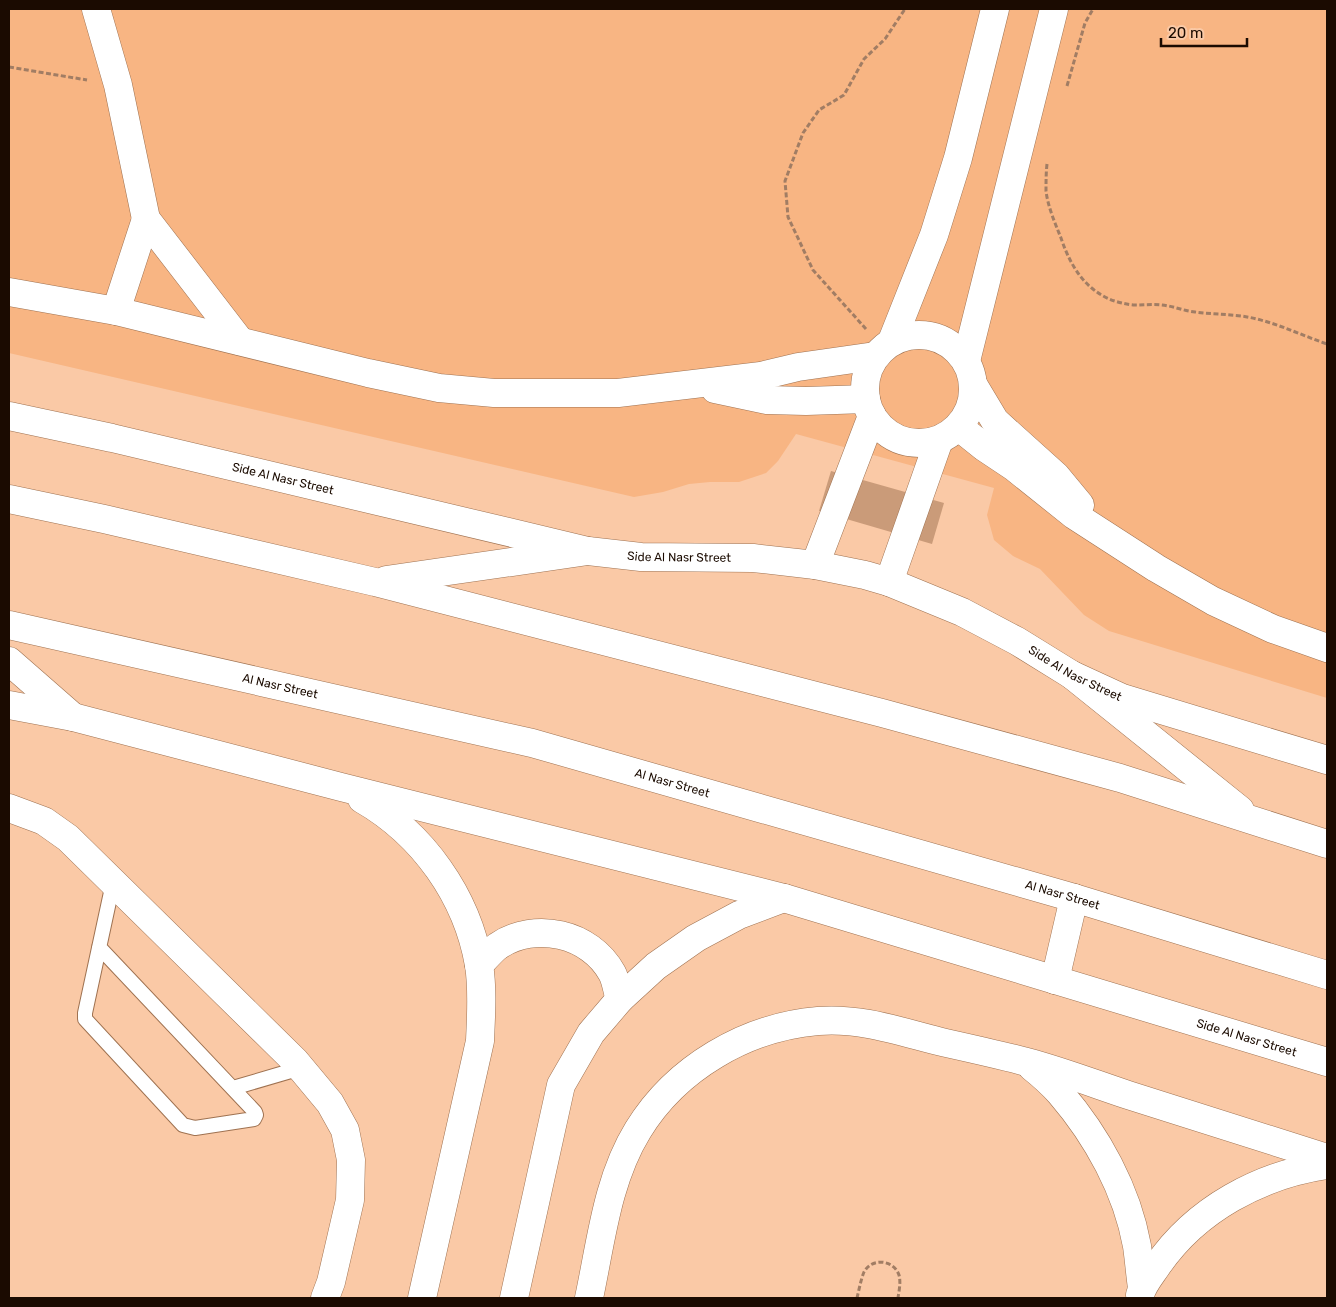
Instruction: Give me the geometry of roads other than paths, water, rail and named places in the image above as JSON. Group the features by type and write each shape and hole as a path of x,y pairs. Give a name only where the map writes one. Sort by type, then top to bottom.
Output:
{"street":[{"path":"96,9 118,85 146,219 240,341"},
{"path":"995,9 958,158 934,235 884,348 868,369 864,384 869,408 882,428 894,438 908,442 924,443 949,433 968,415 972,400 970,373 1054,9"},
{"path":"116,311 146,219"},
{"path":"9,292 116,311 368,373 439,388 494,393 618,393 761,376 884,348 908,335 925,334 941,339 955,348 995,421 1056,476 1101,531"},
{"path":"694,384 767,400 806,401 869,408"},
{"path":"815,565 869,408"},
{"name":"Side Al Nasr Street","path":"9,416 112,438 588,551 641,557 753,558 815,565 888,582 962,612 1072,675 1122,698 1327,760"},
{"path":"949,433 984,447 1014,467 1074,515 1156,568 1213,601 1273,629 1327,648"},
{"path":"888,582 949,433"},
{"path":"9,498 104,518 375,582 882,712 1120,778 1327,844"},
{"path":"375,582 588,551"},
{"name":"Al Nasr Street","path":"9,625 532,743 1074,898 1327,975"},
{"path":"9,661 73,717"},
{"path":"1072,675 1253,821"},
{"name":"Side Al Nasr Street","path":"9,705 73,717 341,787 784,898 1327,1062"},
{"path":"341,787 383,811 417,842 446,878 466,920 479,965 482,1003 480,1041 422,1298"},
{"path":"9,808 44,820 68,838 301,1068 330,1103 345,1130 350,1160 350,1200 331,1282 325,1298"},
{"path":"514,1298 562,1085 591,1033 620,999 656,966 696,938 739,915 784,898"},
{"path":"1055,980 1074,898"},
{"path":"479,965 497,946 521,934 547,932 573,938 595,953 612,973 620,999"},
{"path":"589,1298 610,1197 622,1162 638,1130 660,1101 686,1075 716,1054 748,1038 782,1026 819,1021 855,1021 1028,1062 1327,1158"},
{"path":"1028,1062 1059,1092 1076,1112 1108,1164 1125,1203 1137,1245 1140,1293"},
{"path":"1140,1293 1165,1254 1193,1225 1226,1200 1262,1182 1301,1169 1327,1165"}],"lane":[{"path":"99,947 255,1112 254,1119 195,1128 183,1124 85,1019 85,1013 99,947 113,883"},
{"path":"233,1088 301,1068"}]}
